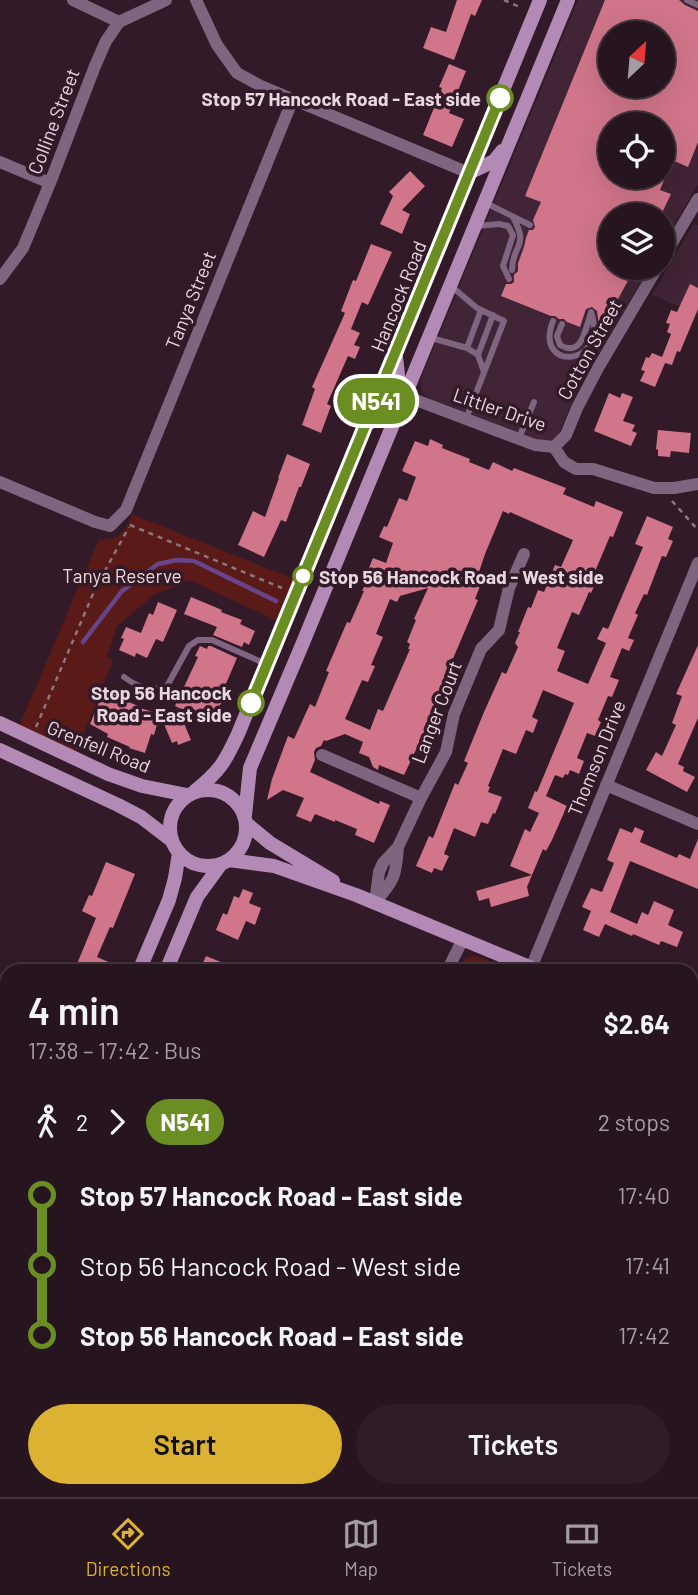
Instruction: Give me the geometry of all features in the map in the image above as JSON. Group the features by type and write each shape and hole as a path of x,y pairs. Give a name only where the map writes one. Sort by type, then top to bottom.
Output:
{"main road":[{"path":"169,964 197,897 225,862 243,845 250,768 568,0"},
{"name":"Hancock Road","path":"191,793 212,778 227,758 538,7"},
{"path":"483,206 469,173 495,161 510,140"},
{"path":"396,352 399,384 405,396"},
{"path":"362,433 385,405 405,396"},
{"name":"Grenfell Road","path":"0,723 127,782 191,793"},
{"path":"0,750 141,817 187,860 198,865 209,866 225,862 274,866 356,895 521,964"},
{"path":"142,964 169,900 175,878 175,846 169,828 171,815 177,804 191,793 210,789 225,793 237,802 246,820 270,843 356,895"}],"street":[{"path":"73,0 119,22 166,0"},
{"path":"196,0 217,46 237,73 261,86 469,173"},
{"name":"Colline Street","path":"0,279 23,248 94,66 119,22"},
{"name":"Tanya Street","path":"126,517 293,99"},
{"path":"0,162 50,183"},
{"path":"675,238 698,199"},
{"name":"Cotton Street","path":"554,447 566,435 598,368 650,280"},
{"name":"Littler Drive","path":"405,396 536,445 554,447 564,462 576,469 593,469 654,488 698,484"},
{"path":"0,482 95,522 110,526 126,517"},
{"name":"Langer Court","path":"375,903 379,872 383,863 398,847 446,752 454,714 481,649 499,630 509,589 524,554"},
{"name":"Thomson Drive","path":"537,964 606,785 698,563"},
{"path":"685,593 698,599"},
{"path":"322,755 421,798"},
{"path":"606,785 698,824"},
{"path":"450,964 463,939"}],"lane":[{"path":"687,0 698,5"},
{"path":"483,206 530,225"},
{"path":"512,270 513,260 521,244 521,231 513,217"},
{"path":"474,226 508,226 513,235 503,266 509,279"},
{"path":"450,285 481,310 504,321 466,419"},
{"path":"467,348 481,310"},
{"path":"554,321 548,334 552,348 570,358 582,354 588,348 592,337 594,322 591,312 582,342 576,347 567,349 560,345 557,336 562,324"},
{"path":"478,355 493,316"},
{"path":"428,337 467,348 478,355 484,372"},
{"path":"519,438 534,402"},
{"path":"124,677 143,688 167,685 189,646 198,640 212,640 267,664"}],"path":[{"path":"504,0 538,7"},
{"path":"670,488 670,499 698,530"},
{"path":"30,738 40,721 126,517 296,594"}],"shaded area":[{"path":"578,0 698,0 698,184 675,223 675,203 598,203 598,280 642,280 576,392 554,440 544,442 428,398 420,385"},
{"path":"694,223 698,225 698,314 652,295 661,280 675,280 675,256"}],"green space":[{"name":"Tanya Reserve","path":"132,514 299,581 282,623 189,580 154,595 117,626 107,657 113,660 75,756 18,729 99,539 121,534"},
{"path":"480,957 497,964 460,964 465,958"}],"building":[{"path":"457,0 482,0 475,16 471,14 454,60 423,48 431,27 446,32"},
{"path":"605,0 679,0 698,11 698,142 688,167 675,161 675,112 598,112 598,189 660,189 671,194 667,203 598,203 598,280 628,280 600,332 597,311 592,307 586,309 580,327 501,296 506,284 514,282 526,238 529,230 535,227 533,220 541,202 525,196"},
{"path":"449,64 466,71 449,113 464,119 452,147 423,135"},
{"path":"410,171 425,186 402,210 410,214 402,234 380,224 393,196 389,192"},
{"path":"371,244 392,252 368,305 362,302 351,329 360,333 354,345 360,347 355,359 348,356 327,404 331,406 321,433 302,425 315,389 312,387 345,313 341,311 353,280 356,281"},
{"path":"690,284 698,288 698,309 680,352 677,351 672,365 665,363 655,387 640,381 645,371 641,370 646,357 649,358 652,353 662,357 671,334 667,332 670,324 666,323 671,310 677,312"},
{"path":"609,393 620,398 622,393 633,397 623,421 635,425 632,431 637,433 631,446 594,431"},
{"path":"658,430 691,433 689,453 671,451 670,457 658,456"},
{"path":"430,439 443,445 442,448 489,470 493,462 512,471 514,468 566,488 563,494 594,507 596,501 623,512 594,574 599,576 591,593 589,592 579,615 572,612 557,648 565,651 557,671 588,684 606,643 597,639 603,627 608,629 643,547 635,544 647,516 673,527 668,539 673,541 666,557 662,556 647,595 644,594 635,613 638,615 628,638 634,640 629,651 622,648 610,677 619,680 612,697 608,696 595,736 587,733 577,758 584,761 579,774 570,770 563,778 555,775 546,796 567,806 532,875 510,866 525,829 530,832 539,813 528,808 574,703 543,690 532,717 538,720 533,733 526,730 516,754 503,749 488,786 488,792 502,797 488,824 481,822 475,837 454,828 444,854 449,856 442,871 434,868 432,873 416,866 429,836 433,838 455,783 458,785 468,763 464,761 484,712 502,672 506,674 518,647 515,643 528,607 531,608 538,590 544,592 555,565 561,567 573,540 510,512 509,514 503,511 485,554 475,584 480,586 475,599 478,600 431,718 404,775 379,765 378,770 373,767 369,757 359,753 363,742 345,734 324,740 314,752 315,760 310,772 379,804 380,801 390,805 374,843 355,835 357,829 335,820 315,814 311,822 296,816 304,798 283,790 267,800 288,736 294,739 310,704 315,707 329,672 326,671 364,591 364,580 373,558 386,563 393,543 379,537 384,526 387,527 399,498 407,501 416,477 402,471 415,441 428,446","holes":["428,588 414,619 416,620 407,642 410,649 383,711 378,709 370,730 345,719 362,680 368,682 375,666 371,665 383,637 376,634 390,599 397,602 400,596"]},
{"path":"287,454 310,464 286,522 281,520 264,557 238,545 253,511 265,517"},
{"path":"191,597 242,620 240,624 255,631 249,645 244,642 242,647 213,635 217,627 184,614"},
{"path":"158,602 177,610 163,642 156,639 147,658 136,653 135,657 119,650 126,627 141,633 149,613 153,615"},
{"path":"698,645 698,718 678,764 684,767 683,771 695,777 687,792 646,770 656,752 662,756 676,725 672,723 682,696 676,694"},
{"path":"200,646 207,649 211,646 237,658 225,686 228,687 222,702 208,723 175,706 198,657 195,656"},
{"path":"104,690 122,696 121,699 140,708 160,714 145,753 107,737 108,734 90,724"},
{"path":"178,709 191,740 178,745 177,741 172,743 161,717"},
{"path":"635,827 644,831 640,842 677,858 679,854 690,859 698,839 698,889 630,861 610,912 637,924 642,912 648,915 654,901 674,910 668,925 683,932 677,947 661,941 659,945 605,924 599,937 583,930 591,911 582,907 591,888 602,892 614,863 607,860 620,828 632,833"},
{"path":"106,862 135,874 113,928 110,927 97,957 113,964 77,964 96,918 82,911 89,895 92,896"},
{"path":"532,875 527,887 529,896 491,907 489,898 479,901 476,891"},
{"path":"243,889 253,893 249,903 261,908 255,925 246,921 238,940 216,930 223,913 227,915 234,896 239,898"},
{"path":"206,956 226,964 202,964"}],"waterway":[{"path":"83,642 122,591 158,564 177,560 194,561 276,601"}],"bus line":[{"name":"N541","path":"251,703 500,98"}],"place":[{"name":"Stop 57 Hancock Road - East side","path":"500,98"},
{"name":"Stop 56 Hancock Road - West side","path":"303,576"},
{"name":"Stop 56 Hancock Road - East side","path":"251,703"}]}
